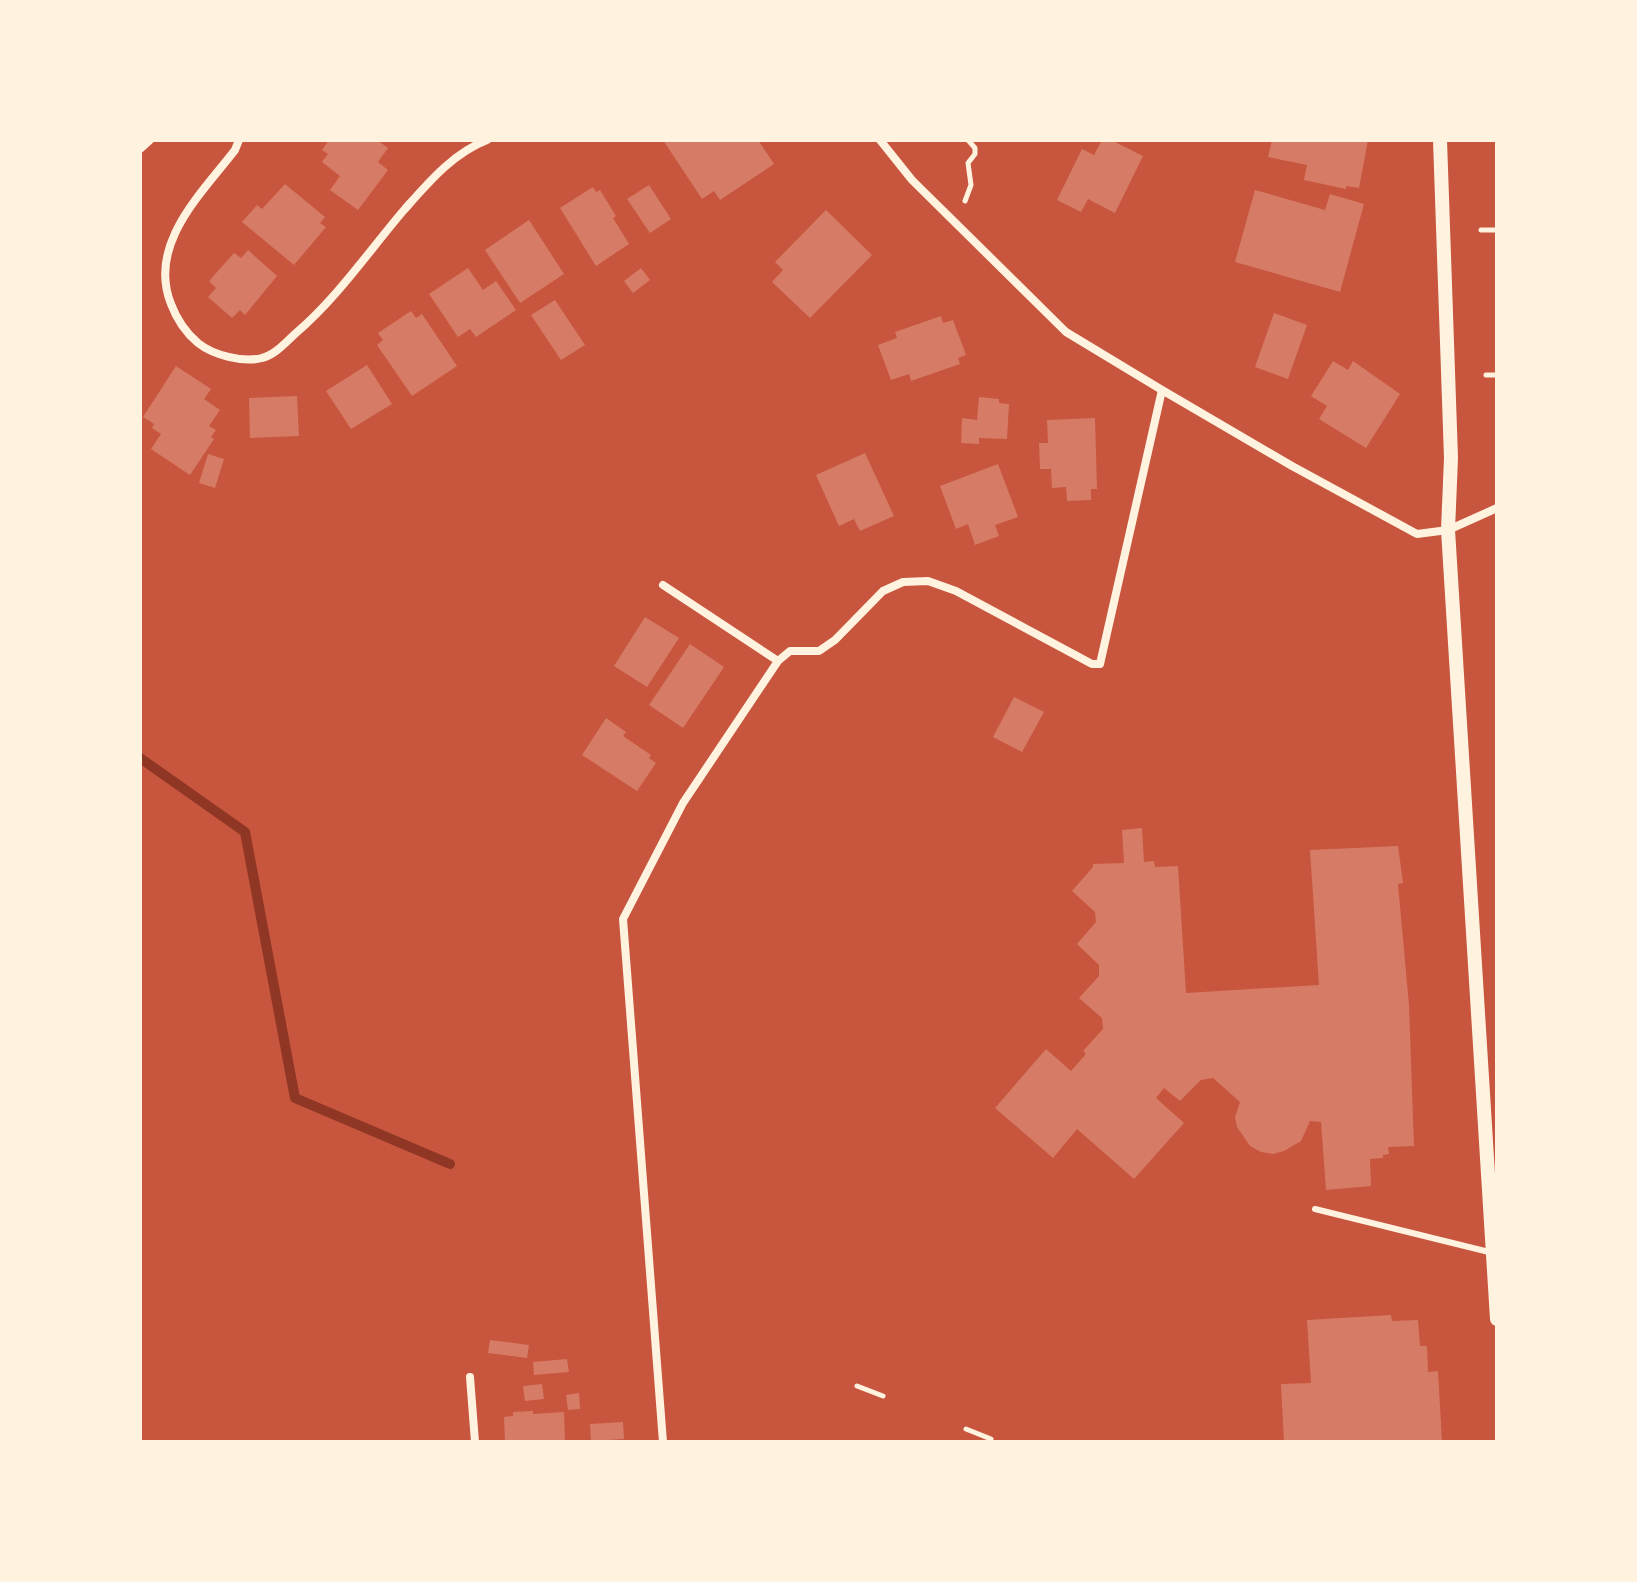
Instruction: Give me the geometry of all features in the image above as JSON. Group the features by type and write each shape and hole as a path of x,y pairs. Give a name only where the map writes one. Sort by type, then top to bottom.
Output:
{"street":[{"path":"140,149 150,140"},
{"path":"239,140 235,150 175,230 164,272 166,293 187,334 212,351 246,359 262,358 276,351 314,317 422,190 453,159 487,140"},
{"path":"880,140 912,180 1066,332 1162,390 1417,534 1448,530 1497,508"},
{"path":"1440,140 1451,458 1448,530 1497,1319"},
{"path":"663,1442 623,919 683,803 778,661 790,651 819,651 835,640 883,591 903,582 928,581 956,591 1092,664 1100,664 1162,390"},
{"path":"663,585 778,661"},
{"path":"470,1377 475,1442"}],"lane":[{"path":"1315,1209 1493,1253"}],"path":[{"path":"965,201 971,185 968,163 975,154 975,148 968,140"},
{"path":"1481,230 1497,230"},
{"path":"1486,375 1497,375"},
{"path":"857,1386 883,1396"},
{"path":"966,1429 991,1439"}],"building":[{"path":"329,140 377,140 388,148 378,162 388,170 358,210 330,190 340,176 322,162 328,154 322,150"},
{"path":"663,140 758,140 774,164 720,200 714,191 702,199"},
{"path":"1102,140 1111,140 1143,156 1115,213 1088,199 1081,212 1057,200 1082,149 1094,155"},
{"path":"1272,140 1368,140 1359,188 1346,186 1346,189 1304,180 1307,165 1268,157"},
{"path":"285,184 325,217 320,223 326,227 294,265 242,222 257,205 262,209"},
{"path":"649,185 671,219 650,233 627,199"},
{"path":"593,187 596,192 600,190 629,244 596,266 560,208"},
{"path":"1255,190 1325,210 1330,194 1364,204 1340,292 1235,262"},
{"path":"826,210 872,255 810,318 772,282 783,270 775,262"},
{"path":"529,220 564,274 520,303 485,250"},
{"path":"248,250 277,276 245,315 240,310 232,318 208,297 216,288 209,281 234,253 241,258"},
{"path":"468,268 483,290 496,281 516,310 476,337 470,329 458,337 429,294"},
{"path":"641,268 650,280 633,293 624,281"},
{"path":"555,300 585,345 561,360 531,315"},
{"path":"411,311 416,318 422,314 457,366 412,396 377,345 383,340 378,333"},
{"path":"1274,313 1307,325 1288,379 1255,367"},
{"path":"941,316 943,323 953,320 966,355 958,358 960,364 911,381 909,374 891,380 878,345 897,338 895,332"},
{"path":"1333,361 1348,370 1353,361 1400,394 1366,448 1319,419 1327,406 1311,396"},
{"path":"367,365 392,404 351,429 326,391"},
{"path":"176,366 211,389 204,399 220,410 209,426 216,430 211,437 214,439 190,475 151,449 161,434 152,428 154,424 143,417"},
{"path":"297,396 299,436 250,438 249,398"},
{"path":"979,397 999,399 999,403 1009,404 1007,439 979,438 979,444 961,443 962,418 977,420"},
{"path":"1095,418 1097,489 1091,489 1091,500 1067,501 1066,487 1052,488 1051,469 1040,469 1039,443 1048,443 1047,420"},
{"path":"865,453 894,516 860,531 854,519 839,526 816,475"},
{"path":"208,454 224,459 215,488 199,483"},
{"path":"998,464 1018,517 995,525 999,536 975,545 968,524 956,529 940,486"},
{"path":"645,617 679,638 647,687 614,666"},
{"path":"690,644 724,667 683,728 649,705"},
{"path":"1014,697 1044,712 1022,752 993,737"},
{"path":"606,718 626,732 623,736 651,755 649,758 656,763 637,791 582,755"},
{"path":"1142,828 1144,862 1154,861 1155,867 1178,866 1186,993 1319,985 1310,850 1398,846 1403,883 1398,884 1409,1005 1414,1146 1388,1147 1389,1154 1383,1155 1383,1158 1370,1159 1371,1186 1326,1190 1321,1122 1310,1121 1301,1141 1284,1151 1273,1154 1250,1146 1237,1127 1235,1117 1240,1102 1213,1078 1201,1080 1180,1101 1164,1088 1156,1098 1184,1123 1134,1179 1077,1129 1053,1158 995,1108 1046,1049 1071,1071 1086,1054 1083,1051 1103,1029 1102,1018 1079,998 1099,976 1099,965 1077,944 1096,922 1095,912 1072,891 1093,864 1124,863 1122,830"},
{"path":"1391,1315 1392,1321 1418,1320 1420,1346 1427,1346 1428,1372 1438,1371 1442,1442 1284,1442 1281,1384 1311,1383 1307,1320"},
{"path":"490,1340 529,1345 527,1358 488,1353"},
{"path":"567,1359 569,1372 534,1375 533,1362"},
{"path":"542,1384 544,1399 525,1401 523,1386"},
{"path":"579,1393 580,1409 568,1410 566,1395"},
{"path":"533,1411 533,1414 564,1412 565,1442 505,1442 504,1417 513,1416 513,1412"},
{"path":"623,1422 624,1439 591,1441 590,1424"}],"waterway":[{"path":"140,758 245,832 295,1098 450,1164"}]}
